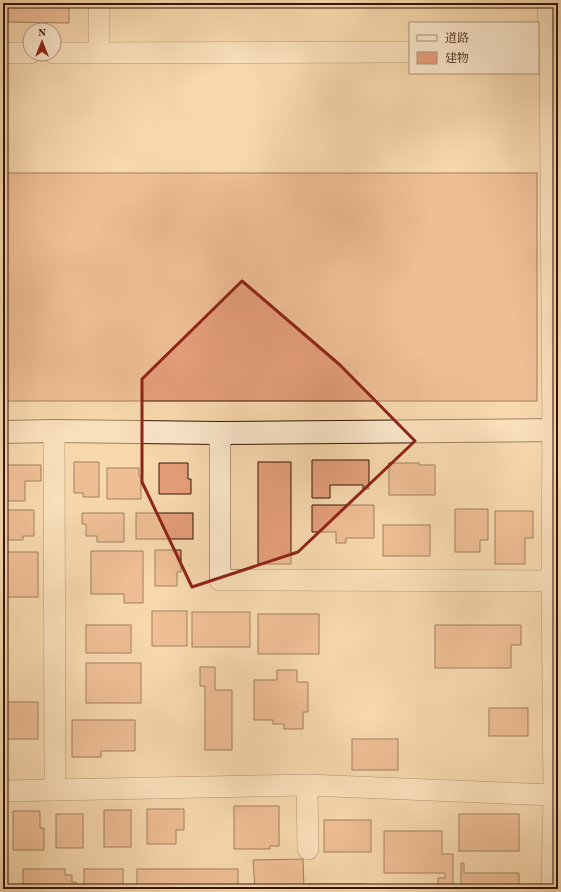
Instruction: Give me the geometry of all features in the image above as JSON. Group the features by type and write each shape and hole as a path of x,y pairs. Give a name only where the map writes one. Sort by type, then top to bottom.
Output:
{"street":[{"path":"98,52 100,3"},
{"path":"548,3 544,52 555,430 552,581 554,795 552,889"},
{"path":"62,53 409,52"},
{"path":"3,53 22,53"},
{"path":"3,432 54,431 220,433 555,430"},
{"path":"54,431 55,790"},
{"path":"220,433 220,580 552,581"},
{"path":"3,791 307,786 554,795"},
{"path":"307,786 308,849"}],"highlighted area":[{"path":"242,281 340,365 415,441 298,552 192,587 142,482 142,379"}],"building":[{"path":"8,3 69,3 69,23 8,22"},
{"path":"3,173 537,173 537,401 3,401"},
{"path":"312,460 369,460 369,489 363,489 363,485 330,485 330,498 312,498"},
{"path":"74,462 99,462 99,497 83,497 83,493 74,493"},
{"path":"258,462 291,462 291,564 258,564"},
{"path":"159,463 188,463 188,479 191,479 191,494 159,494"},
{"path":"389,463 419,463 419,465 435,465 435,495 389,495"},
{"path":"6,465 41,465 41,481 25,481 25,501 3,501 3,479 6,479"},
{"path":"107,468 139,468 139,476 141,476 141,499 107,499"},
{"path":"312,505 374,505 374,538 346,538 346,543 336,543 336,532 312,532"},
{"path":"455,509 488,509 488,540 480,540 480,552 455,552"},
{"path":"3,510 34,510 34,536 23,536 23,540 3,540"},
{"path":"495,511 533,511 533,538 525,538 525,564 495,564"},
{"path":"82,513 124,513 124,542 97,542 97,536 86,536 86,524 82,524"},
{"path":"136,513 193,513 193,539 136,539"},
{"path":"383,525 430,525 430,556 383,556"},
{"path":"155,550 181,550 181,572 177,572 177,586 155,586"},
{"path":"91,551 143,551 143,603 124,603 124,594 91,594"},
{"path":"4,552 38,552 38,597 4,597"},
{"path":"152,611 187,611 187,646 152,646"},
{"path":"192,612 250,612 250,647 192,647"},
{"path":"258,614 319,614 319,654 258,654"},
{"path":"86,625 131,625 131,653 86,653"},
{"path":"435,625 521,625 521,645 511,645 511,668 435,668"},
{"path":"86,663 141,663 141,703 86,703"},
{"path":"200,667 215,667 215,690 232,690 232,750 205,750 205,686 200,686"},
{"path":"277,670 297,670 297,682 308,682 308,712 303,712 303,729 284,729 284,724 273,724 273,720 254,720 254,680 277,680"},
{"path":"3,702 38,702 38,739 3,739"},
{"path":"489,708 528,708 528,736 489,736"},
{"path":"72,720 135,720 135,751 101,751 101,757 72,757"},
{"path":"352,739 398,739 398,770 352,770"},
{"path":"234,806 279,806 279,846 270,846 270,849 234,849"},
{"path":"147,809 184,809 184,830 176,830 176,844 147,844"},
{"path":"104,810 131,810 131,847 104,847"},
{"path":"13,811 40,811 40,828 44,828 44,850 13,850"},
{"path":"56,814 83,814 83,848 56,848"},
{"path":"459,814 519,814 519,851 459,851"},
{"path":"324,820 371,820 371,852 324,852"},
{"path":"384,831 442,831 442,854 453,854 453,888 438,888 438,878 445,878 445,873 384,873"},
{"path":"303,859 304,889 255,889 253,860"},
{"path":"461,863 464,863 464,873 519,873 519,889 461,889"},
{"path":"23,869 65,869 65,875 72,875 72,882 76,882 76,889 31,889 31,884 23,884"},
{"path":"84,869 123,869 123,889 84,889"},
{"path":"137,869 238,869 238,889 137,889"},
{"path":"307,884 366,884 366,889 307,889"}]}
